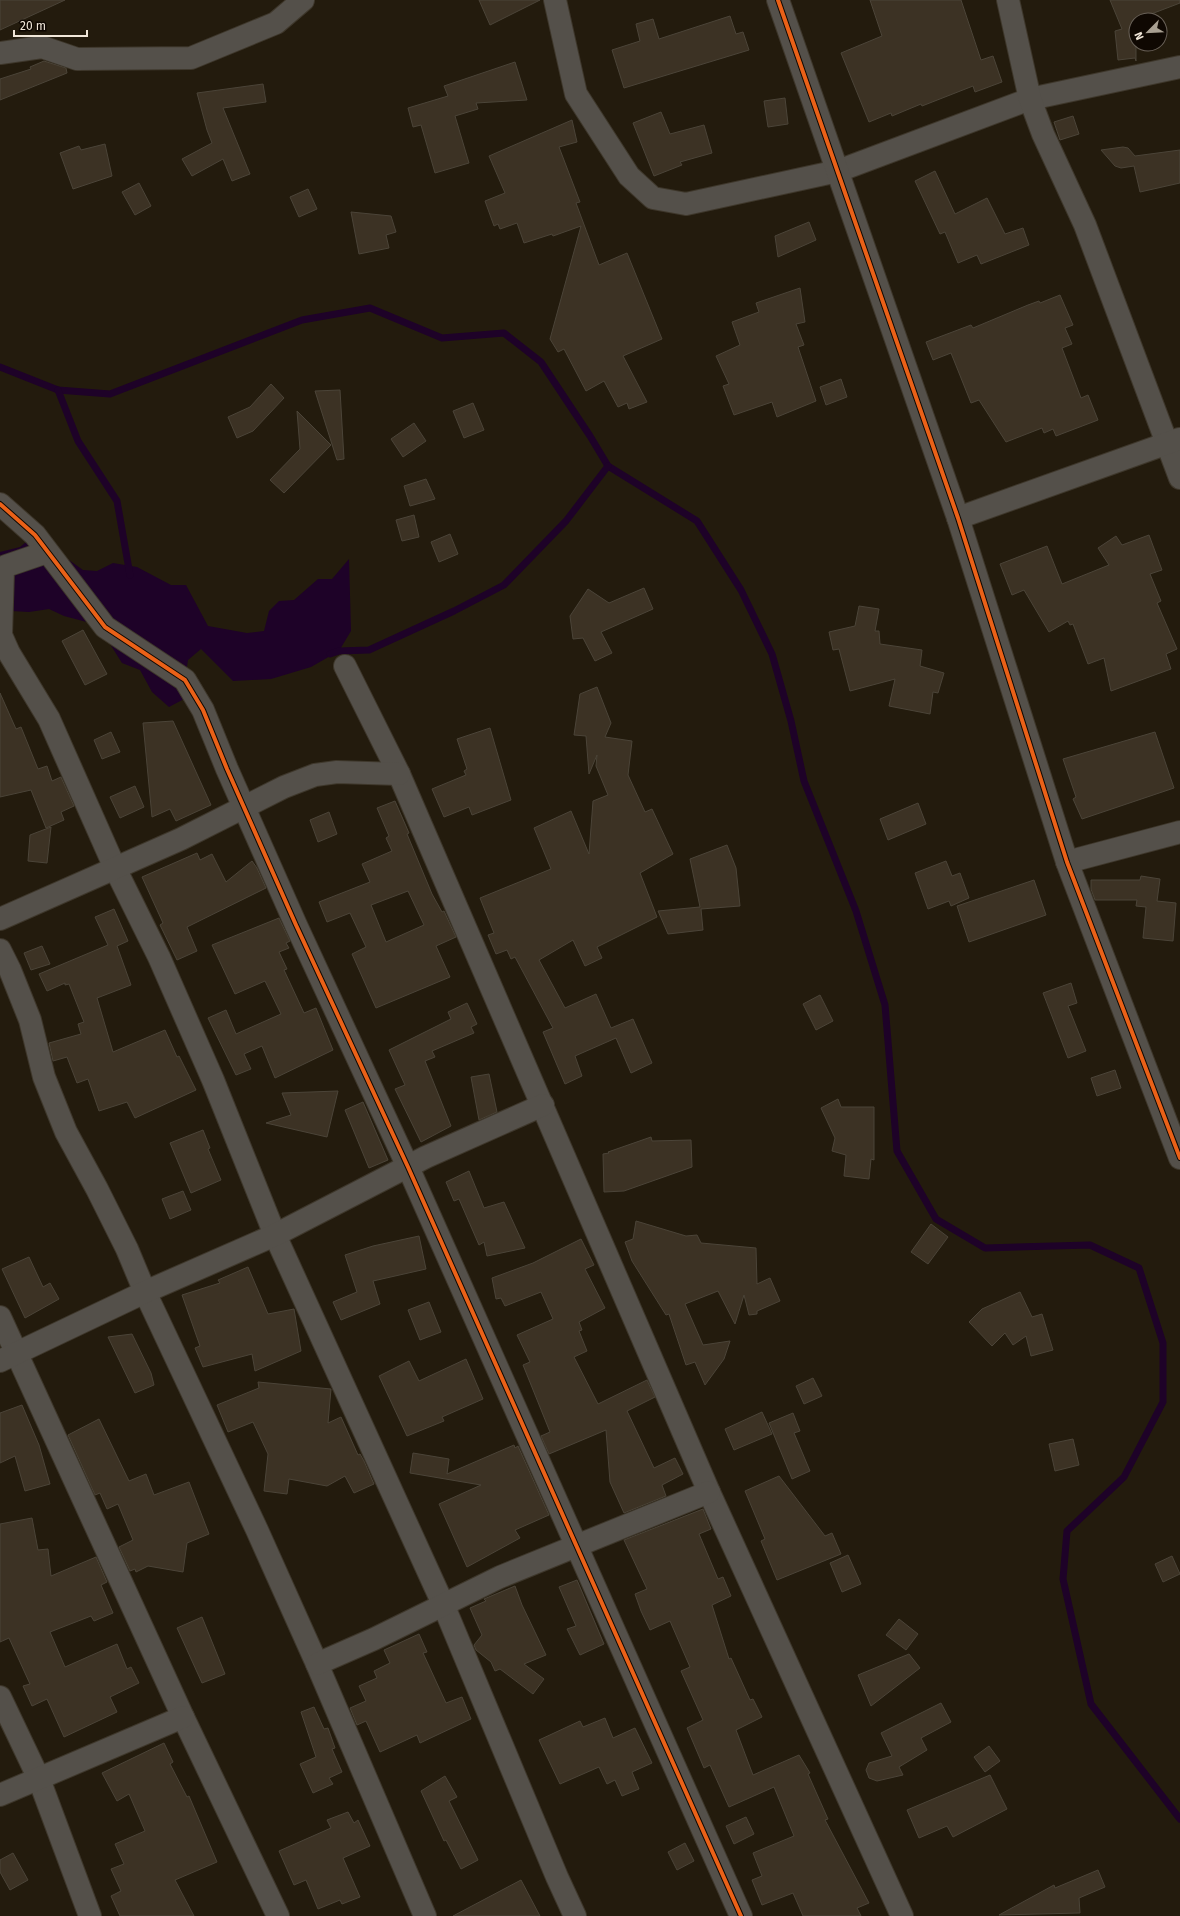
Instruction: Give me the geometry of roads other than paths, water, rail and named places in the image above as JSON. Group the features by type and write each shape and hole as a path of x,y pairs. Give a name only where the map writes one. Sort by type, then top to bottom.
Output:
{"street":[{"path":"0,54 42,47 77,59 191,58 276,23 303,0"},
{"path":"555,0 576,94 629,176 653,198 686,204 838,171 1030,99 1180,67"},
{"path":"778,0 958,518 1067,862 1180,1158"},
{"path":"1008,0 1030,99 1043,134 1085,225 1173,441 1180,478"},
{"path":"958,518 1173,441"},
{"path":"0,504 35,535 105,627 185,680 203,710 244,808 296,925 408,1167 741,1916"},
{"path":"47,552 6,566 3,570 1,635 9,653 49,719 115,868 158,957 213,1080 275,1235 442,1604 556,1877 575,1916"},
{"path":"345,666 399,774 708,1492 902,1916"},
{"path":"0,919 181,839 284,787 315,775 337,772 399,774"},
{"path":"1067,862 1180,832"},
{"path":"0,950 10,970 30,1020 44,1077 66,1132 104,1202 184,1373 317,1664 425,1916"},
{"path":"8,1357 145,1292 275,1235 408,1167 542,1105"},
{"path":"0,1317 8,1357 278,1916"},
{"path":"317,1664 374,1639 442,1604 500,1577 708,1492"},
{"path":"0,1697 38,1779 90,1916"},
{"path":"0,1795 183,1717"}],"waterway":[{"path":"0,367 58,390 110,394 302,320 370,308 442,338 504,333 541,362 608,466 697,521 741,590 772,654 791,721 804,781 856,911 885,1005 897,1151 936,1219 985,1248 1090,1245 1139,1268 1163,1343 1163,1402 1124,1477 1067,1531 1063,1579 1091,1704 1180,1819"},
{"path":"58,390 78,441 117,501 130,575"},
{"path":"330,654 339,651 369,650 454,611 504,585 566,521 608,466"}]}
